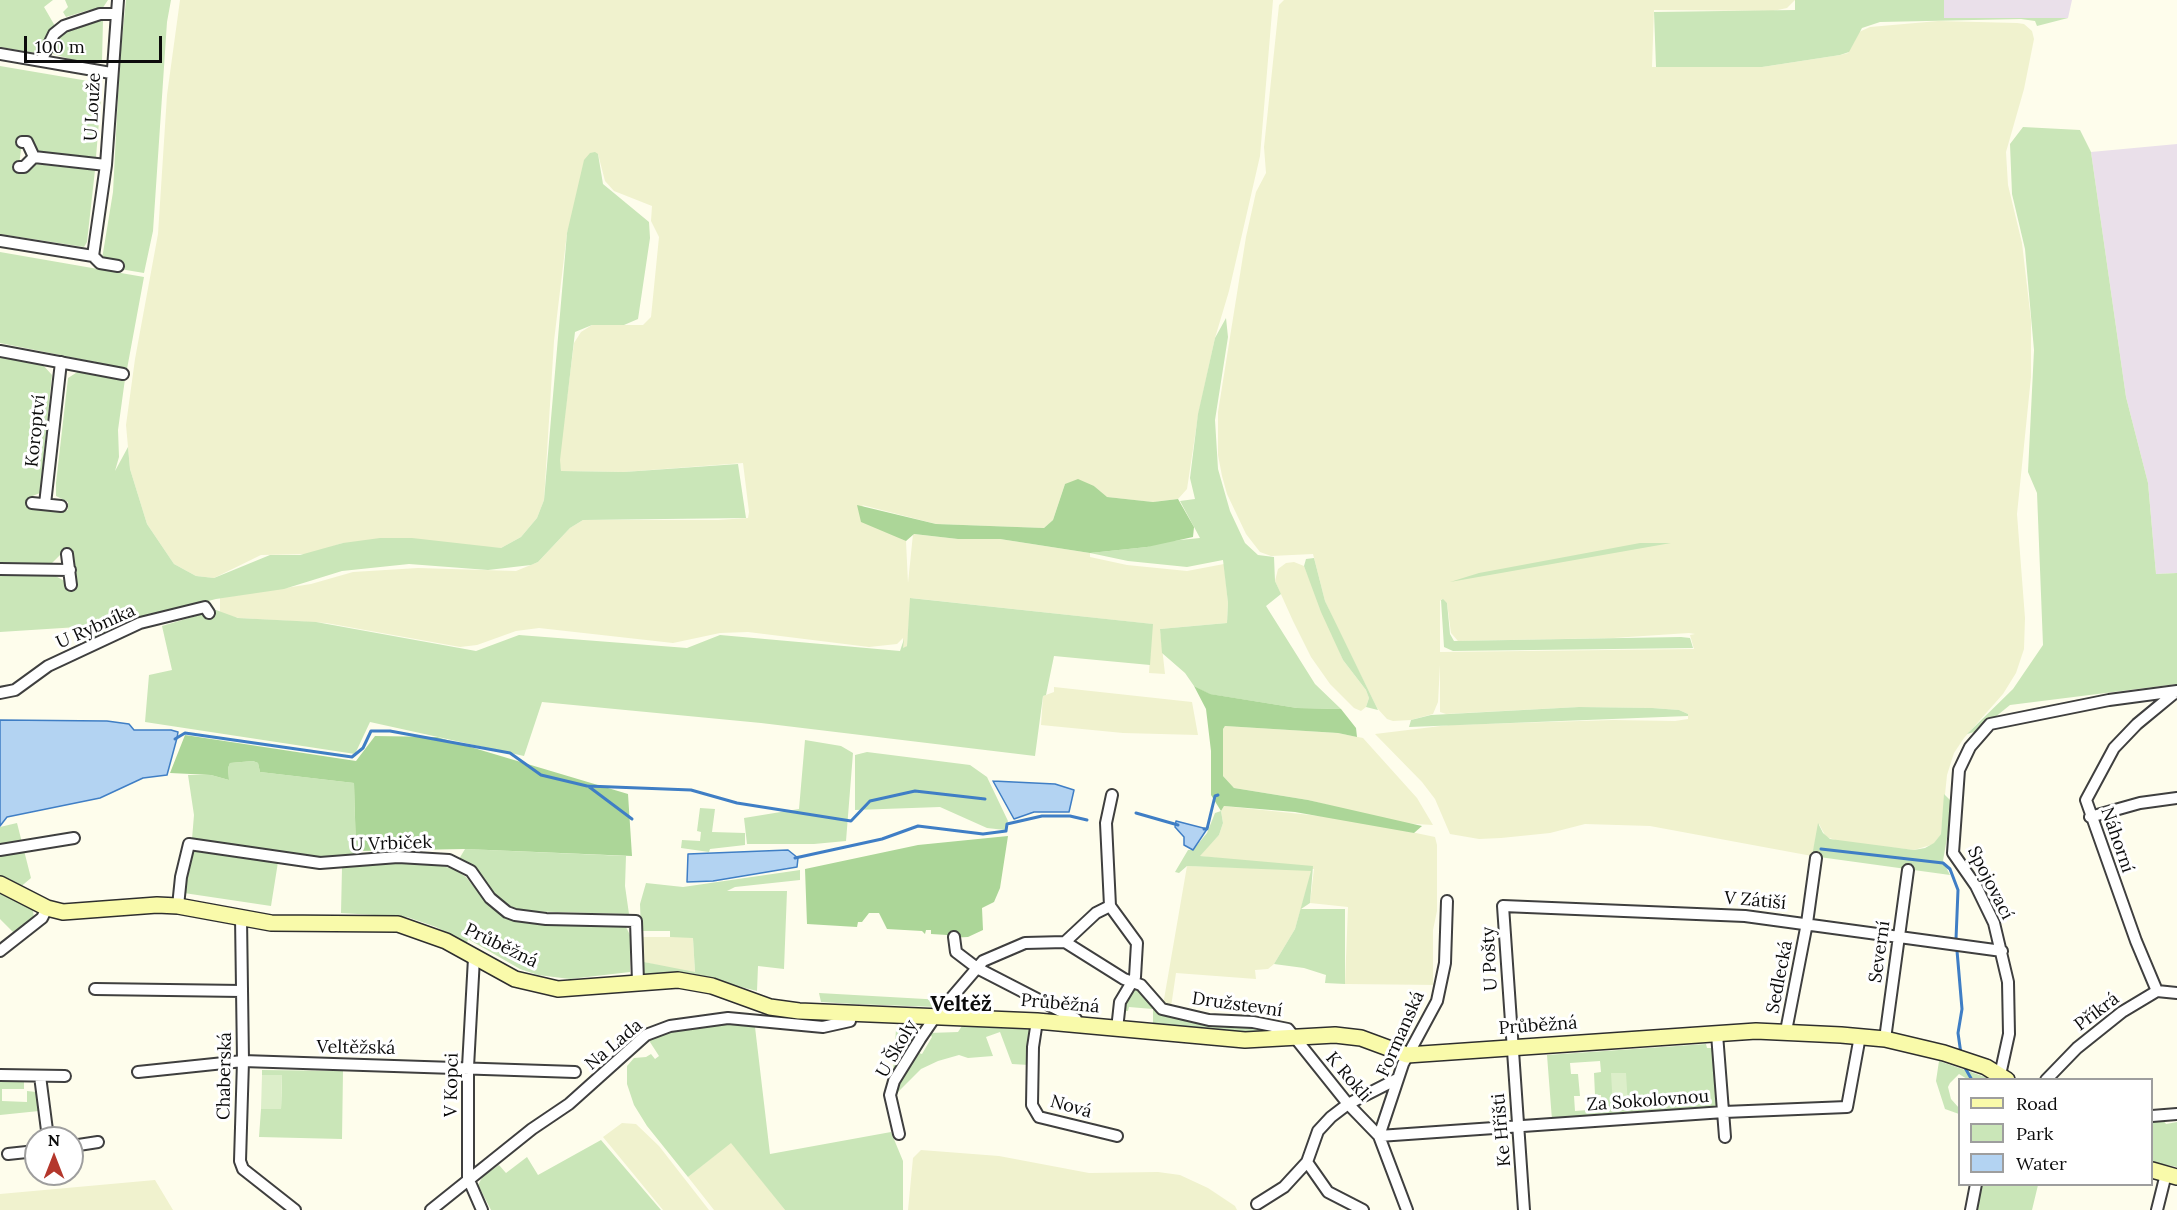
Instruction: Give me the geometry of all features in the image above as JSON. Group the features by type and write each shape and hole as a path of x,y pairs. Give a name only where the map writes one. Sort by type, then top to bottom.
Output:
{"street":[{"name":"U Louže","path":"93,256 106,165 118,0"},
{"path":"41,61 54,34 64,26 100,14 116,15"},
{"path":"0,54 111,73"},
{"path":"19,167 24,167 34,157 27,142 22,142"},
{"name":"U Louže","path":"34,157 106,165"},
{"path":"0,241 93,256 100,263 118,266"},
{"path":"0,351 123,374"},
{"name":"Koroptví","path":"45,504 61,362"},
{"path":"32,503 61,506"},
{"path":"67,554 71,585"},
{"path":"0,569 70,570"},
{"name":"U Rybníka","path":"0,693 15,690 48,666 140,623 205,607 209,613"},
{"name":"Spojovací","path":"2003,1077 2011,1010 2002,951 1994,923 1980,895 1953,853 1959,770 1970,747 1990,724 2007,719 2177,691"},
{"name":"Náhorní","path":"2157,991 2090,817 2086,800 2092,785 2114,748 2137,724 2177,691"},
{"path":"1112,795 1106,823 1110,906 1137,943 1137,967 1120,1002 1117,1029"},
{"path":"2090,817 2140,803 2177,798"},
{"path":"0,850 74,838"},
{"name":"U Vrbiček","path":"178,906 186,847 196,843 320,863 398,857 449,860 471,871 490,898 507,912 515,915 546,919 636,921 638,982"},
{"name":"Sedlecká","path":"1786,1031 1807,923 1816,858"},
{"name":"Severní","path":"1885,1039 1908,870"},
{"path":"0,884 47,909 42,918 0,951"},
{"name":"Formanská","path":"1379,1136 1407,1055 1437,1001 1445,963 1447,901"},
{"name":"Průběžná","path":"47,909 63,912 125,906 178,906 271,922 398,924 446,941 516,979 558,989 638,982 695,982 770,1007 850,1013 1037,1021 1245,1040 1335,1035 1360,1038 1407,1055 1786,1031 1885,1039 1962,1058 2003,1077"},
{"path":"935,1017 983,961 1025,944 1065,942 1096,913 1110,906"},
{"name":"V Zátiší","path":"1503,906 1746,916 2002,951"},
{"name":"U Pošty","path":"1503,906 1512,1047"},
{"name":"Chaberská","path":"241,917 243,1061 240,1161 243,1169 295,1210"},
{"path":"954,938 956,952 977,968 1076,1019 1077,1025"},
{"name":"Družstevní","path":"1065,942 1131,982 1141,985 1162,1009 1209,1020 1253,1022 1288,1029 1295,1036"},
{"name":"V Kopci","path":"474,958 468,1067 468,1178 482,1210"},
{"path":"95,989 242,991"},
{"path":"2157,991 2177,993"},
{"name":"Příkrá","path":"2048,1078 2077,1048 2122,1012 2157,991"},
{"name":"Na Lada","path":"431,1210 468,1178 532,1129 570,1104 642,1039 656,1031 728,1018 823,1027 850,1021 850,1013"},
{"name":"U Školy","path":"899,1134 890,1100 894,1081 935,1017"},
{"name":"Nová","path":"1037,1021 1033,1047 1032,1106 1039,1117 1117,1136"},
{"path":"1717,1034 1725,1137"},
{"name":"K Rokli","path":"1295,1036 1348,1104 1379,1136"},
{"name":"Za Sokolovnou","path":"1379,1136 1724,1112 1846,1107 1860,1036"},
{"name":"Ke Hřišti","path":"1512,1047 1524,1210"},
{"name":"Veltěžská","path":"138,1072 243,1061 575,1072"},
{"path":"0,1075 65,1076"},
{"path":"40,1076 46,1126"},
{"path":"1257,1204 1284,1187 1307,1162 1318,1131 1348,1104 1397,1079"},
{"path":"2153,1116 2177,1114"},
{"path":"1379,1136 1407,1210"},
{"path":"84,1144 98,1142"},
{"path":"8,1154 24,1152"},
{"path":"1307,1162 1328,1192 1364,1210"},
{"path":"2157,1210 2165,1174"},
{"path":"1971,1210 1976,1186"}],"shaded area":[{"path":"1944,0 2072,0 2068,18 1943,18"},
{"path":"2177,144 2177,573 2156,574 2148,483 2126,397 2091,152"}],"green space":[{"path":"0,0 53,0 44,7 55,26 36,53 0,47"},
{"path":"65,0 108,0 102,9 89,10 66,17 63,12 68,7"},
{"path":"126,0 171,0 167,22 153,231 144,273 120,269 102,259 113,192 120,58"},
{"path":"180,0 1273,0 1260,156 1229,291 1215,338 1198,416 1187,489 1178,499 1153,502 1106,497 1094,486 1065,484 1053,520 1044,528 936,524 862,505 889,532 906,541 908,583 913,534 958,539 1000,539 1090,553 1090,557 1127,565 1187,571 1224,564 1228,603 1227,623 1160,629 1165,674 1149,673 1152,624 911,598 907,646 903,649 903,638 897,644 869,647 748,632 720,633 673,643 539,628 516,631 477,645 460,647 326,623 239,618 220,614 220,598 311,584 353,572 418,568 516,571 538,562 570,528 583,520 718,520 748,518 749,512 743,463 624,472 561,471 559,460 574,343 581,332 592,325 643,325 651,317 659,237 651,221 652,206 614,191 605,181 598,154 567,233 554,341 544,500 537,518 521,537 501,548 343,543 310,554 261,555 214,578 196,576 174,564 147,524 130,469 126,425 135,359 158,234 167,95"},
{"path":"1284,0 1795,0 1787,8 1773,11 1654,10 1652,67 1762,67 1840,55 1848,53 1859,32 1870,27 1938,21 2017,23 2024,24 2032,31 2034,39 2024,89 2006,152 2008,185 2022,243 2031,320 2031,377 2017,514 2025,618 2024,649 2016,673 2003,694 1964,738 1954,753 1947,775 1941,834 1934,844 1914,850 1842,842 1826,837 1819,824 1812,856 1650,826 1585,824 1550,833 1479,839 1450,834 1435,799 1422,782 1375,734 1449,725 1613,720 1675,721 1688,719 1688,714 1679,710 1652,708 1579,707 1446,714 1440,712 1440,665 1438,702 1433,714 1411,720 1387,719 1377,708 1325,601 1313,554 1271,556 1260,552 1246,534 1227,494 1222,476 1218,455 1218,412 1246,237 1256,192 1266,173 1264,147 1279,5","holes":["1442,599 1447,603 1451,633 1458,641 1613,638 1689,633 1695,634 1690,635 1694,649 1440,652 1440,601"]},
{"path":"1795,0 1944,0 1944,18 2068,18 2037,26 2035,21 2021,19 1880,22 1862,28 1849,52 1840,55 1762,67 1656,67 1654,12 1795,10"},
{"path":"103,20 102,61 91,65 53,54 52,47 63,32 86,22"},
{"path":"0,66 100,83 102,86 96,157 36,152 22,142 18,173 24,174 34,164 95,170 87,242 84,247 0,234"},
{"path":"2023,127 2080,130 2091,152 2126,397 2148,483 2156,574 2177,573 2177,684 2010,705 1978,731 1967,734 2013,689 2043,645 2037,493 2028,472 2034,350 2025,249 2012,194 2010,144"},
{"path":"590,153 598,154 603,184 649,222 650,238 638,319 624,325 592,325 575,332 560,460 561,471 624,472 738,464 746,518 583,520 570,528 538,562 531,565 488,570 409,564 342,571 284,589 216,599 130,621 86,644 78,627 0,632 0,574 52,574 75,587 77,581 73,550 64,551 51,564 0,564 0,357 43,365 52,375 40,493 30,497 31,508 68,510 68,502 56,496 56,483 68,378 79,371 125,379 118,430 119,457 115,471 128,447 130,469 147,524 174,564 196,576 214,578 270,555 300,555 343,543 380,538 412,538 501,548 521,537 537,518 544,500 567,233 584,160"},
{"path":"0,252 144,277 127,369 124,371 105,367 105,364 0,343"},
{"path":"1226,318 1228,337 1215,420 1218,469 1230,511 1245,543 1258,555 1274,557 1275,581 1281,594 1266,606 1315,684 1341,709 1297,708 1209,694 1194,686 1185,673 1162,653 1160,629 1227,623 1228,603 1223,560 1187,567 1128,561 1090,553 1200,538 1180,501 1195,499 1190,478 1198,414 1215,338"},
{"path":"1078,479 1094,486 1107,497 1153,502 1178,499 1194,527 1193,537 1147,547 1090,553 1000,539 958,539 914,534 906,541 861,522 857,505 936,524 1044,528 1053,520 1065,484"},
{"path":"1640,543 1671,543 1450,582 1479,573"},
{"path":"1314,558 1325,601 1378,710 1366,707 1369,698 1366,690 1343,660 1321,612 1304,566 1306,559"},
{"path":"1294,562 1304,566 1343,660 1366,690 1369,698 1366,707 1361,711 1354,708 1330,684 1311,657 1275,581 1278,569 1286,563"},
{"path":"910,598 1153,624 1150,665 1054,656 1046,695 1043,696 1035,756 761,723 542,702 524,756 370,722 355,754 145,722 149,675 172,670 162,626 216,610 238,618 316,622 476,651 519,635 687,648 720,635 900,651 904,639 903,648 907,646"},
{"path":"1441,600 1447,603 1450,634 1454,641 1681,637 1690,638 1693,648 1453,651 1444,647"},
{"path":"1194,686 1210,694 1297,708 1341,709 1356,728 1357,737 1338,733 1225,726 1223,729 1223,776 1234,788 1308,800 1422,826 1414,833 1295,812 1224,806 1221,811 1211,795 1211,751 1206,709"},
{"path":"1054,687 1192,702 1198,735 1123,733 1041,725 1043,696 1054,692"},
{"path":"1579,707 1679,710 1688,716 1409,727 1411,720 1431,715"},
{"path":"1225,726 1338,733 1363,738 1417,798 1433,825 1399,823 1308,800 1234,788 1223,776 1223,729"},
{"path":"185,735 356,761 375,736 437,737 628,794 632,856 465,849 356,851 354,783 260,772 258,763 253,761 230,763 229,780 211,775 170,773"},
{"path":"805,740 841,746 853,753 846,841 814,844 747,844 744,818 799,809"},
{"path":"867,752 970,765 987,777 1008,821 1005,830 987,828 940,807 855,810 855,755"},
{"path":"253,761 258,763 260,772 354,783 356,855 325,858 192,839 194,815 188,775 211,775 229,780 230,763"},
{"path":"1944,794 1953,803 1943,861 1950,875 1812,856 1818,823 1823,833 1830,839 1914,850 1925,848 1934,843 1941,834"},
{"path":"1224,806 1349,819 1435,837 1437,911 1433,930 1433,983 1439,985 1345,984 1348,907 1310,903 1314,869 1199,856 1219,835 1223,823 1221,811"},
{"path":"700,808 715,809 712,832 745,833 745,845 710,849 709,852 681,848 682,840 700,841 701,832 697,831"},
{"path":"1221,811 1223,823 1219,835 1200,856 1313,866 1310,903 1301,909 1345,909 1345,984 1325,983 1326,975 1304,968 1274,964 1295,929 1311,871 1187,866 1179,873 1175,872 1188,850 1193,850 1207,833 1215,813"},
{"path":"17,823 31,878 18,889 33,910 34,919 18,934 0,919 0,827"},
{"path":"1008,836 1000,888 994,902 982,908 983,930 968,937 947,938 947,935 931,934 931,930 926,930 925,934 922,931 887,929 879,913 869,913 862,922 858,922 857,927 807,924 805,869 918,845"},
{"path":"465,849 626,856 625,886 629,914 519,911 498,899 474,868 459,859"},
{"path":"191,851 278,862 271,906 184,893 189,856"},
{"path":"379,863 434,864 454,869 466,877 490,907 516,921 626,927 630,935 630,972 570,979 538,975 520,969 468,939 467,943 436,927 407,917 341,913 342,868"},
{"path":"1187,866 1312,870 1295,929 1274,964 1268,969 1255,970 1256,979 1176,973 1171,1007 1163,1005"},
{"path":"800,870 800,880 735,887 727,891 787,891 784,969 758,966 757,991 690,974 642,975 641,957 644,962 695,972 693,938 670,937 670,931 641,931 640,904 646,883 683,887"},
{"path":"641,937 693,937 695,974 644,962 641,957"},
{"path":"1134,988 1168,1012 1285,1030 1250,1035 1153,1025 1153,1009 1129,1007 1128,1011 1121,1011"},
{"path":"819,993 943,1000 936,1007 853,1004 821,1002"},
{"path":"713,1023 755,1027 770,1154 891,1132 903,1161 903,1210 785,1210 731,1143 688,1177 647,1126 634,1105 627,1084 627,1066 634,1058 651,1054 655,1059 659,1056 648,1039 663,1033"},
{"path":"964,1023 1029,1025 1032,1030 1028,1048 1029,1065 1012,1064 1000,1032 986,1037 993,1056 968,1058 959,1055 938,1061 921,1069 894,1096 895,1087 916,1052 922,1054 932,1037 929,1033 958,1032"},
{"path":"896,1029 922,1030 893,1072"},
{"path":"1706,1044 1707,1048 1713,1048 1717,1107 1552,1120 1547,1055","holes":["1600,1061 1601,1072 1594,1073 1595,1095 1601,1095 1602,1109 1575,1111 1574,1096 1580,1096 1578,1074 1571,1074 1570,1063"]},
{"path":"1939,1061 1988,1078 1965,1078 1959,1074 1950,1083 1948,1087 1951,1099 1958,1107 1958,1114 1945,1109 1936,1081"},
{"path":"262,1070 343,1071 342,1139 259,1137 261,1109 281,1109 282,1076 262,1075"},
{"path":"1611,1073 1626,1073 1628,1106 1613,1107"},
{"path":"262,1075 282,1075 281,1109 261,1109"},
{"path":"0,1082 24,1082 24,1089 2,1089 2,1101 27,1102 27,1091 36,1092 39,1111 0,1115"},
{"path":"2164,1121 2166,1124 2177,1122 2177,1167 2153,1162 2153,1122"},
{"path":"622,1123 636,1124 659,1146 709,1210 663,1210 603,1137"},
{"path":"601,1140 661,1210 491,1210 478,1185 483,1176 499,1165 506,1173 527,1157 538,1175"},
{"path":"731,1142 785,1210 714,1210 688,1177"},
{"path":"921,1150 999,1156 1089,1173 1158,1172 1180,1175 1208,1188 1235,1206 1237,1210 908,1210 913,1158"},
{"path":"155,1180 173,1210 0,1210 0,1194"},
{"path":"1981,1186 2038,1186 2032,1210 1976,1210"}],"water":[{"path":"0,720 107,721 129,724 134,730 178,732 167,775 143,778 100,798 7,817 0,826"},
{"path":"993,781 1055,784 1074,790 1069,812 1034,812 1014,819"},
{"path":"1176,821 1207,829 1193,850 1184,845 1184,837 1175,827"},
{"path":"788,850 798,858 797,867 713,881 687,882 688,854"}],"waterway":[{"path":"175,739 185,733 352,757 363,748 371,731 390,731 510,753 541,775 587,786 691,790 737,803 851,821 870,801 915,791 985,799"},
{"path":"588,786 632,819"},
{"path":"1204,829 1207,829 1215,796 1218,795"},
{"path":"1136,813 1178,825"},
{"path":"795,858 882,839 918,826 983,834 1006,831 1007,824 1042,816 1070,816 1087,820"},
{"path":"1821,849 1943,863 1950,869 1958,890 1956,939 1962,1009 1958,1033 1961,1054"},
{"path":"1964,1066 1971,1078"}],"district":[{"name":"Veltěž","path":"961,1005"}]}
